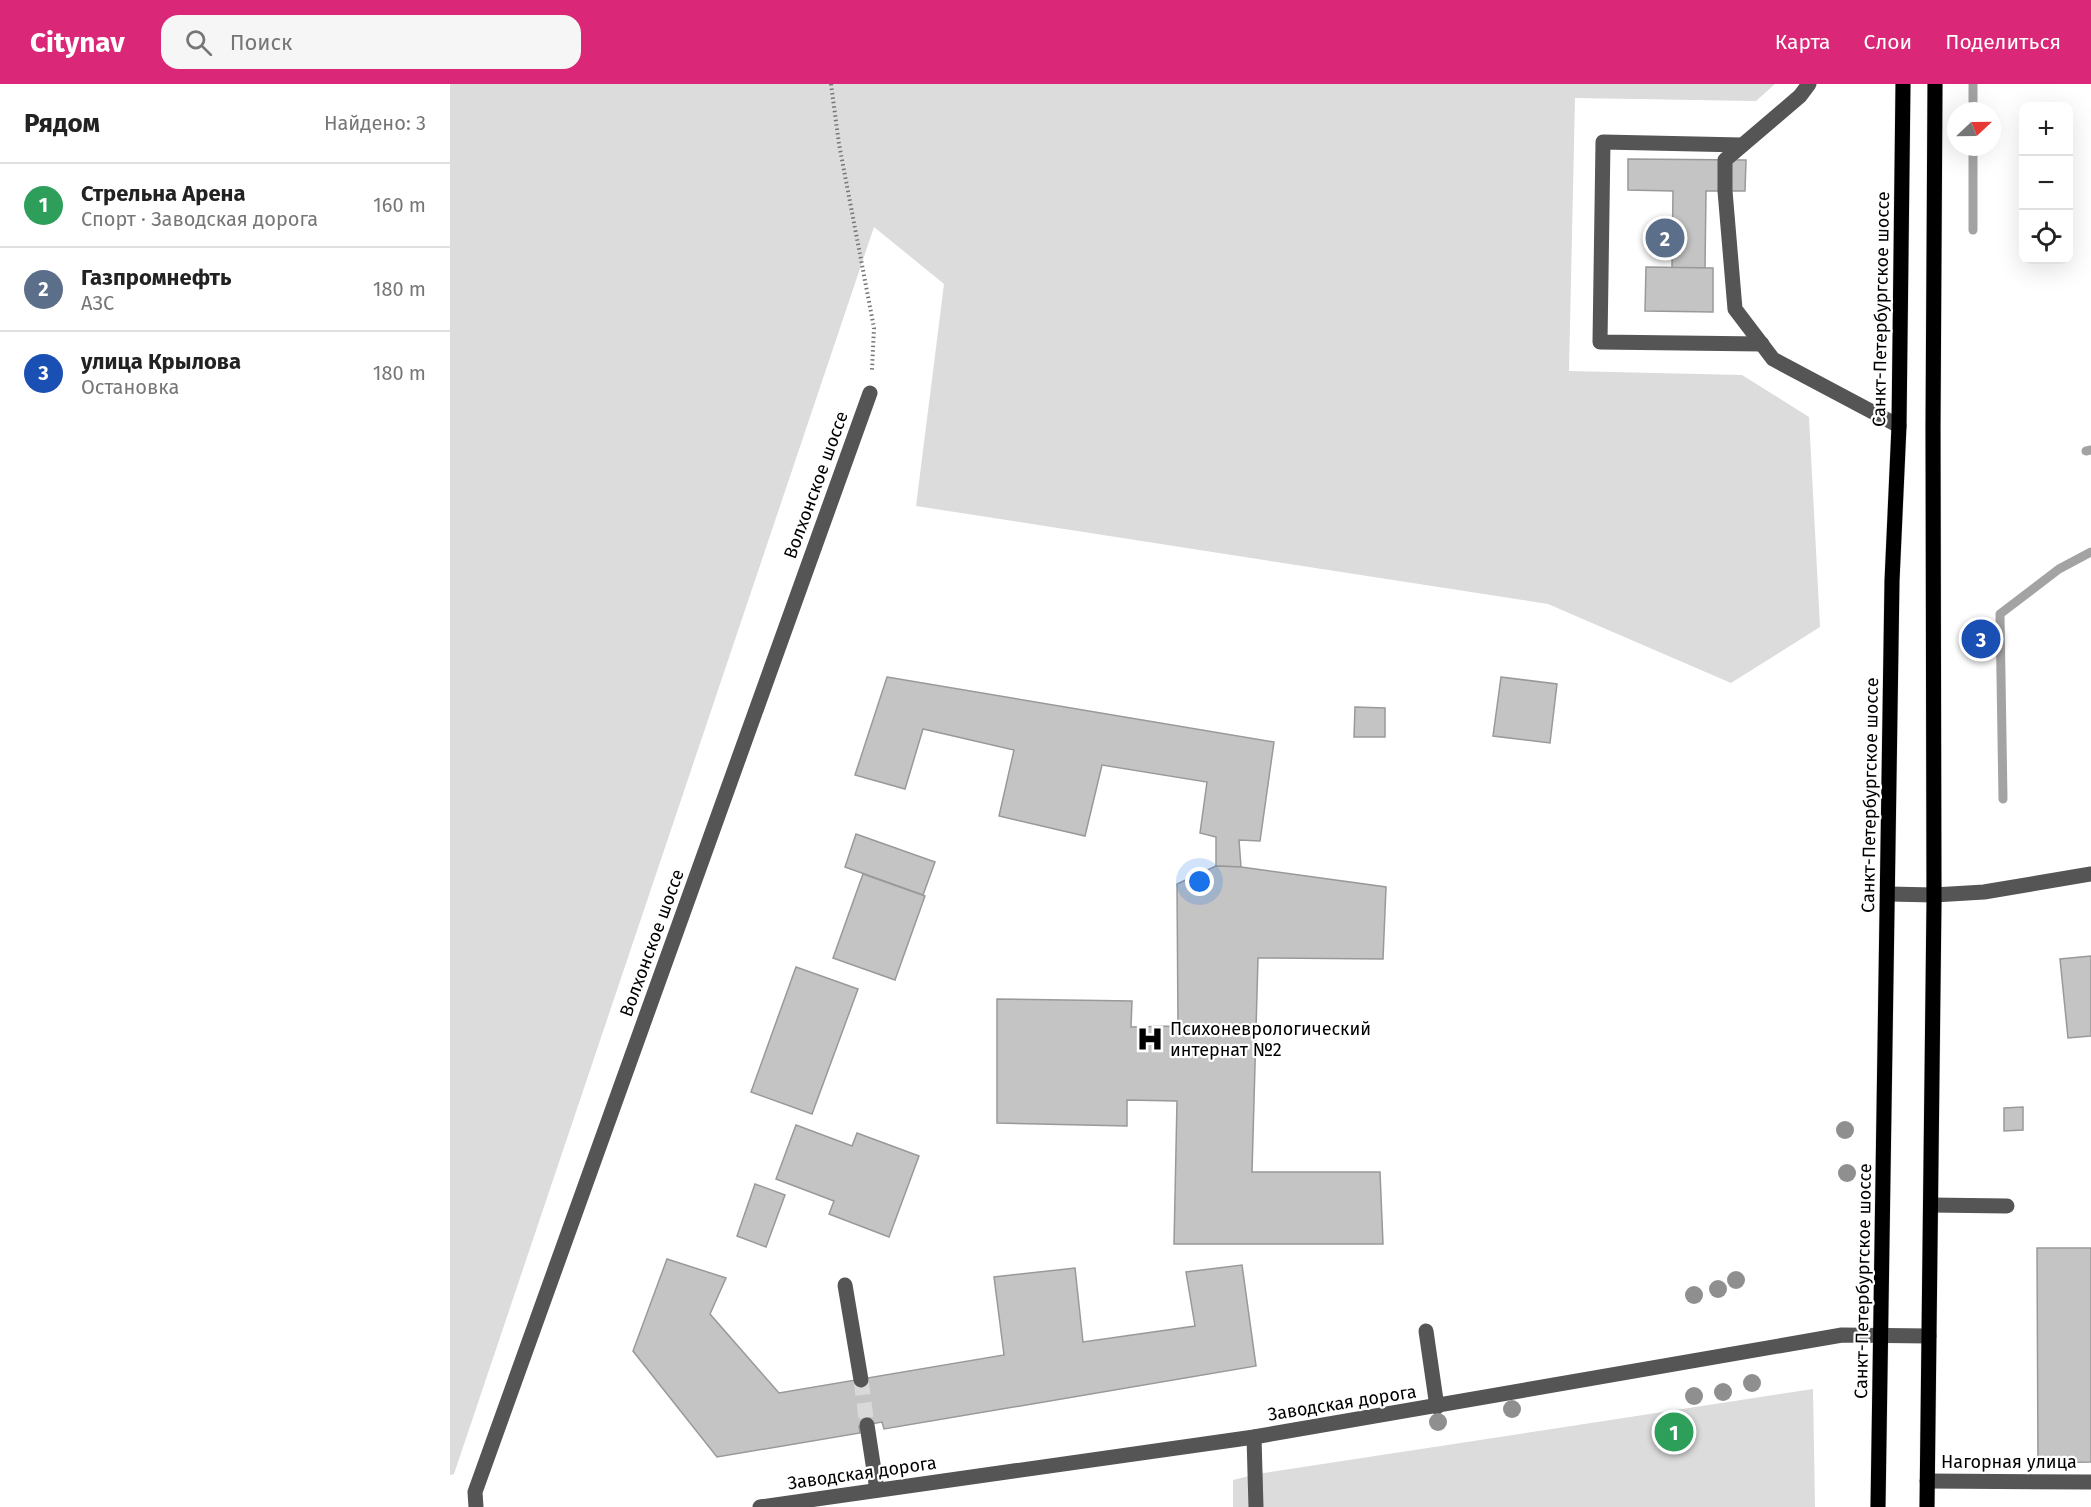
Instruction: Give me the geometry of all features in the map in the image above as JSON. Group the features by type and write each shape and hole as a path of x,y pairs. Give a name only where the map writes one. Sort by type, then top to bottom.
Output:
{"main road":[{"name":"Санкт-Петербургское шоссе","path":"1878,1507 1892,581 1899,426 1903,84"},
{"path":"1927,1507 1934,895 1935,84"}],"street":[{"path":"1809,84 1800,96 1725,160 1725,191 1735,309 1773,359 1899,426"},
{"path":"1742,145 1603,142 1600,342 1762,344"},
{"name":"Волхонское шоссе","path":"476,1507 475,1492 870,393"},
{"path":"1889,894 1934,895 1984,892 2091,874"},
{"path":"1931,1205 2007,1206"},
{"path":"845,1285 861,1380"},
{"path":"1426,1331 1437,1407"},
{"name":"Заводская дорога","path":"760,1507 1254,1437 1834,1337 1929,1336"},
{"path":"867,1425 878,1490"},
{"path":"1254,1437 1256,1507"},
{"name":"Нагорная улица","path":"1927,1481 2091,1482"}],"path":[{"path":"831,84 839,144 874,328 870,393"}],"shaded area":[{"path":"450,84 1775,84 1756,101 1575,98 1569,371 1742,375 1809,417 1820,627 1731,683 1548,604 916,506 944,284 874,227 454,1474 450,1475"},
{"path":"1813,1389 1815,1507 1233,1507 1233,1480 1257,1474"}],"building":[{"path":"1628,159 1746,160 1745,191 1706,191 1705,268 1672,268 1673,191 1628,190"},
{"path":"1646,267 1713,268 1713,312 1645,311"},
{"path":"887,677 1274,742 1260,841 1239,840 1241,867 1216,866 1216,837 1200,833 1207,782 1102,765 1085,836 999,816 1014,750 923,729 905,789 855,775"},
{"path":"1501,677 1557,684 1550,743 1493,736"},
{"path":"1355,707 1385,708 1385,737 1354,737"},
{"path":"856,834 935,862 923,895 845,867"},
{"path":"1216,866 1241,867 1386,887 1383,959 1258,958 1252,1172 1380,1172 1383,1244 1174,1244 1177,1101 1127,1100 1127,1126 997,1123 997,999 1132,1001 1131,1027 1178,1026 1177,884"},
{"path":"863,874 925,896 895,980 833,958"},
{"path":"2091,956 2091,1036 2068,1038 2060,959"},
{"path":"796,967 858,989 812,1114 751,1092"},
{"path":"2023,1107 2023,1130 2004,1131 2004,1108"},
{"path":"796,1125 852,1146 857,1133 919,1156 889,1237 829,1214 834,1201 776,1179"},
{"path":"755,1184 785,1195 766,1247 737,1236"},
{"path":"2037,1248 2091,1248 2091,1462 2038,1463"},
{"path":"667,1259 726,1278 710,1314 779,1393 1004,1355 994,1277 1075,1268 1083,1342 1195,1326 1186,1272 1242,1265 1256,1366 884,1429 882,1422 859,1426 860,1433 717,1457 633,1351"}],"waterway":[{"path":"1973,84 1973,102"},
{"path":"1973,156 1973,230"},
{"path":"2086,451 2091,450"},
{"path":"2003,799 2000,614 2059,569 2091,552"}],"tunnel":[{"path":"861,1380 867,1425"}],"place":[{"name":"Газпромнефть","path":"1665,238"},
{"name":"улица Крылова","path":"1981,639"},
{"name":"Психоневрологический интернат №2","path":"1150,1039"},
{"name":"Стрельна Арена","path":"1674,1432"}]}
